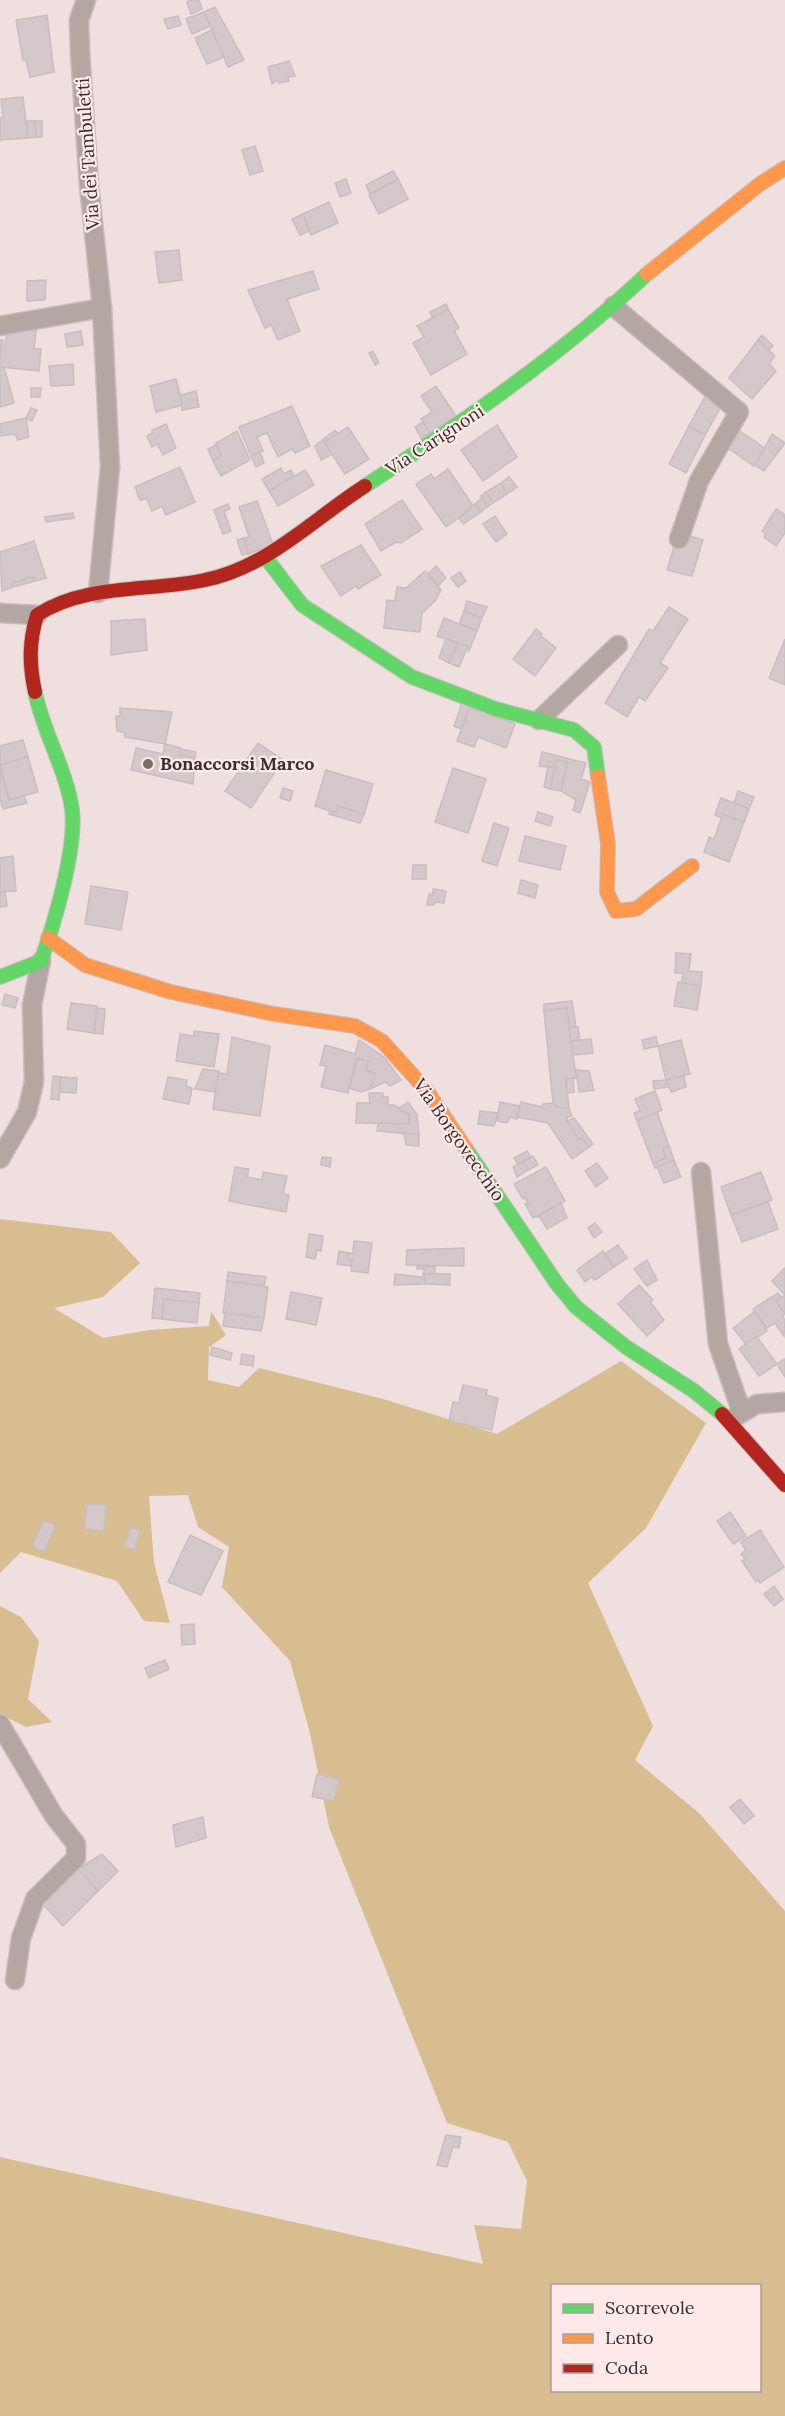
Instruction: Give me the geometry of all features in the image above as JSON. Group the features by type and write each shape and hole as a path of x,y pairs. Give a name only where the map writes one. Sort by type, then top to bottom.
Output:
{"street":[{"name":"Via dei Tambuletti","path":"86,0 79,20 80,52 89,185 102,309 110,467 98,593"},
{"name":"Via Carignoni","path":"37,615 51,606 98,593 206,580 266,558 360,489 488,405 614,306 661,261 760,184 785,168"},
{"path":"614,306 739,412 699,481 679,539"},
{"path":"0,326 102,309"},
{"path":"266,558 302,605 411,677 496,709 574,730 594,747 608,844 607,892 616,911 636,909 692,866"},
{"path":"0,613 37,615 30,640 30,669 37,702 55,750 72,810 72,834 57,917 41,961 32,1005 34,1082 27,1112 0,1159"},
{"path":"539,720 618,645"},
{"name":"Via Borgovecchio","path":"48,938 85,965 139,982 274,1014 355,1026 382,1041 427,1090 557,1284 576,1307 626,1347 736,1417 785,1485"},
{"path":"0,977 41,961"},
{"path":"701,1172 718,1344 736,1417 757,1404 785,1402"},
{"path":"0,1724 54,1816 76,1844 76,1858 35,1899 21,1938 15,1980"}],"shaded area":[{"path":"0,1219 111,1232 140,1263 103,1297 54,1308 103,1338 149,1330 209,1326 211,1311 226,1335 209,1347 208,1380 239,1387 259,1368 383,1399 497,1434 621,1361 706,1423 646,1528 588,1583 653,1726 635,1760 699,1813 785,1911 785,2416 0,2416 0,2157 483,2264 474,2225 521,2229 527,2181 508,2142 447,2123 329,1827 310,1733 290,1661 222,1587 229,1547 198,1527 188,1495 149,1496 154,1563 170,1623 144,1621 117,1581 21,1552 0,1573"},
{"path":"0,1606 21,1617 39,1641 28,1699 52,1722 26,1727 0,1714"}],"building":[{"path":"199,0 202,9 191,14 187,2"},
{"path":"215,7 244,60 228,67 204,12"},
{"path":"204,12 210,26 192,34 186,19"},
{"path":"47,15 54,72 30,77 26,60 23,60 16,20"},
{"path":"178,16 181,25 168,29 164,19"},
{"path":"212,30 224,57 207,64 195,38"},
{"path":"289,61 295,76 288,77 289,81 279,83 277,80 272,84 268,67"},
{"path":"23,97 28,138 0,140 0,118 3,117 1,99"},
{"path":"27,121 35,121 36,137 28,138"},
{"path":"35,121 42,121 42,137 36,137"},
{"path":"255,146 263,171 250,175 242,150"},
{"path":"393,171 398,179 370,194 366,185"},
{"path":"346,179 351,193 340,197 335,183"},
{"path":"398,179 408,199 379,214 369,195"},
{"path":"329,202 338,223 311,235 303,214"},
{"path":"303,214 309,231 300,235 292,219"},
{"path":"179,250 182,280 159,283 155,252"},
{"path":"313,271 319,289 287,299 300,331 278,340 271,325 265,328 248,290"},
{"path":"46,280 45,300 27,301 27,281"},
{"path":"446,304 448,309 433,318 430,312"},
{"path":"448,309 459,328 454,331 467,354 431,375 413,343 424,337 417,326"},
{"path":"36,330 34,349 41,349 39,371 0,367 1,340 6,341 7,334"},
{"path":"81,331 83,345 67,347 65,334"},
{"path":"762,335 773,346 769,350 758,340"},
{"path":"758,340 775,356 769,364 776,371 752,399 729,378"},
{"path":"373,351 379,363 375,365 369,353"},
{"path":"73,364 74,385 51,386 49,366"},
{"path":"4,367 14,403 0,407 0,368"},
{"path":"176,379 183,405 156,412 150,386"},
{"path":"436,386 456,416 430,433 421,419 432,412 421,396"},
{"path":"31,388 41,388 40,397 31,397"},
{"path":"196,391 199,407 182,410 181,395"},
{"path":"706,395 723,403 705,435 689,426"},
{"path":"292,406 310,446 295,453 292,449 278,457 267,433 257,437 263,451 251,456 239,427"},
{"path":"31,408 37,410 32,421 26,418"},
{"path":"26,418 29,437 18,440 15,434 0,436 0,424"},
{"path":"423,422 430,433 421,438 415,427"},
{"path":"166,424 176,448 163,455 157,444 152,447 147,436 152,433 152,430"},
{"path":"497,425 517,457 483,481 461,450"},
{"path":"689,426 705,435 686,473 669,464"},
{"path":"348,427 369,459 345,474 324,442"},
{"path":"335,430 338,433 324,442 332,454 321,460 315,446"},
{"path":"237,431 250,460 221,476 213,461 221,456 216,443"},
{"path":"740,431 766,449 754,466 728,448"},
{"path":"772,434 785,443 764,471 755,465"},
{"path":"216,445 221,456 213,461 208,449"},
{"path":"260,452 264,463 256,467 251,456"},
{"path":"180,467 195,502 166,515 162,506 152,511 147,499 140,500 135,487"},
{"path":"281,468 284,474 291,470 294,476 269,491 262,479"},
{"path":"448,469 474,507 446,527 416,484 431,474 434,479"},
{"path":"305,470 314,485 278,506 269,491"},
{"path":"509,477 517,487 507,494 501,483"},
{"path":"501,483 507,494 493,503 486,492"},
{"path":"486,492 493,503 487,507 481,496"},
{"path":"482,498 487,507 481,512 475,504"},
{"path":"402,500 422,529 401,543 396,542 381,551 365,524"},
{"path":"257,501 273,544 248,554 244,538 249,537 239,507"},
{"path":"228,504 230,509 224,511 231,531 223,534 214,510"},
{"path":"475,504 481,512 463,524 459,518"},
{"path":"776,509 785,515 785,533 776,546 764,537 766,534 762,531"},
{"path":"73,513 74,518 46,522 45,517"},
{"path":"495,516 507,534 496,542 483,524"},
{"path":"690,536 703,540 692,576 667,570 675,544 686,547"},
{"path":"244,538 248,554 242,555 237,540"},
{"path":"34,541 46,578 35,581 33,577 12,583 13,587 2,591 0,552"},
{"path":"361,545 381,575 358,589 356,586 341,596 321,566"},
{"path":"436,566 446,578 438,586 428,574"},
{"path":"425,571 441,590 435,601 422,613 420,632 384,628 387,600 395,601 397,587 406,588"},
{"path":"460,572 466,581 458,587 451,578"},
{"path":"33,577 35,581 13,587 12,583"},
{"path":"467,601 487,607 482,618 464,611"},
{"path":"669,607 688,619 660,663 668,668 645,701 639,697 627,717 605,703 649,629 653,631"},
{"path":"464,611 482,618 477,631 459,624"},
{"path":"444,618 477,631 469,651 468,646 437,636"},
{"path":"145,619 147,650 111,655 111,621"},
{"path":"536,629 556,648 535,676 513,659"},
{"path":"446,639 458,643 449,663 439,658"},
{"path":"785,639 785,685 769,678"},
{"path":"458,643 468,646 459,667 449,663"},
{"path":"463,700 470,707 461,729 454,726"},
{"path":"470,707 515,724 506,748 478,737 474,747 457,741"},
{"path":"120,708 172,712 165,744 125,737 125,733 117,731 116,716 120,716"},
{"path":"23,740 28,757 0,765 0,746"},
{"path":"258,743 283,760 251,808 225,791"},
{"path":"165,744 181,748 180,755 195,758 193,784 131,770 136,748 163,754"},
{"path":"181,749 196,752 195,758 180,755"},
{"path":"542,752 586,763 581,779 590,782 580,813 573,810 576,800 561,791 567,762 556,760 555,768 539,766"},
{"path":"28,757 38,792 9,800 0,765"},
{"path":"556,760 567,762 561,791 550,789"},
{"path":"548,766 555,768 550,789 544,787"},
{"path":"0,768 9,800 24,796 27,803 3,809 0,799"},
{"path":"453,768 486,779 468,833 435,822"},
{"path":"326,770 373,784 364,814 338,806 336,813 315,806"},
{"path":"283,788 293,791 290,801 280,798"},
{"path":"738,791 754,797 749,809 734,803"},
{"path":"721,798 749,809 744,822 723,814 722,818 715,815"},
{"path":"338,806 364,814 360,823 329,814 330,811 336,813"},
{"path":"538,812 553,817 550,826 535,821"},
{"path":"723,814 744,822 729,862 704,852 709,837 714,839"},
{"path":"494,823 509,828 497,866 482,861"},
{"path":"525,836 566,846 560,870 519,861"},
{"path":"13,856 16,891 0,892 0,858"},
{"path":"413,865 426,865 426,879 412,879"},
{"path":"521,880 538,885 535,898 518,893"},
{"path":"91,886 128,892 121,930 85,924"},
{"path":"433,889 446,891 444,903 435,902 434,905 427,905 429,894 433,895"},
{"path":"0,892 5,892 7,906 0,907"},
{"path":"676,953 691,954 689,971 702,972 701,986 682,983 683,973 675,973"},
{"path":"678,982 701,986 697,1010 674,1006"},
{"path":"5,994 18,998 15,1008 2,1005"},
{"path":"572,1001 576,1027 569,1027 567,1008 544,1011 544,1004"},
{"path":"71,1003 97,1006 94,1033 67,1029"},
{"path":"97,1008 105,1009 103,1034 94,1033"},
{"path":"567,1008 576,1078 566,1079 569,1109 557,1107 553,1103 544,1011"},
{"path":"569,1027 578,1027 580,1040 571,1041"},
{"path":"194,1031 219,1034 214,1067 176,1061 180,1034 194,1036"},
{"path":"232,1037 270,1046 260,1116 213,1109 218,1073 227,1074"},
{"path":"656,1037 658,1046 644,1049 642,1040"},
{"path":"591,1039 593,1053 573,1055 571,1041"},
{"path":"359,1040 384,1057 401,1080 390,1086 385,1082 370,1089 375,1073 366,1071 368,1061 357,1058 348,1093 321,1087 326,1066 320,1065 325,1045 355,1054"},
{"path":"681,1040 690,1074 666,1080 658,1046"},
{"path":"357,1058 368,1061 366,1071 375,1073 370,1089 361,1092 349,1088"},
{"path":"203,1069 219,1071 215,1092 195,1089"},
{"path":"576,1070 589,1071 594,1090 579,1092"},
{"path":"53,1076 61,1077 59,1100 51,1099"},
{"path":"684,1076 686,1087 671,1092 666,1080"},
{"path":"61,1077 77,1078 76,1093 59,1092"},
{"path":"168,1077 187,1080 186,1086 192,1088 189,1104 163,1099"},
{"path":"573,1078 574,1092 567,1093 566,1079"},
{"path":"666,1080 667,1087 654,1089 653,1081"},
{"path":"655,1091 662,1110 637,1121 634,1113 640,1111 635,1099"},
{"path":"369,1093 383,1093 383,1097 388,1097 388,1105 394,1105 409,1114 409,1124 356,1123 357,1103 370,1103"},
{"path":"408,1102 417,1115 419,1135 377,1131 378,1123 409,1124 409,1114 398,1109"},
{"path":"500,1102 520,1106 517,1119 510,1117 507,1123 497,1121"},
{"path":"521,1102 542,1107 543,1104 553,1103 557,1107 569,1109 572,1116 567,1117 567,1121 579,1139 582,1138 589,1147 572,1159 548,1123 517,1117"},
{"path":"480,1111 498,1113 494,1126 478,1124"},
{"path":"657,1112 669,1146 663,1149 666,1158 653,1163 637,1121"},
{"path":"574,1118 593,1144 589,1147 582,1138 579,1139 567,1121"},
{"path":"404,1133 419,1135 419,1146 406,1145"},
{"path":"669,1146 674,1160 655,1168 653,1163 666,1158 663,1149"},
{"path":"527,1151 531,1157 518,1164 514,1158"},
{"path":"533,1156 538,1165 528,1170 523,1161"},
{"path":"322,1157 331,1158 330,1167 321,1165"},
{"path":"674,1160 681,1177 664,1183 657,1167"},
{"path":"523,1161 528,1170 517,1177 513,1167"},
{"path":"597,1163 608,1178 596,1187 585,1171"},
{"path":"235,1167 249,1169 247,1177 262,1180 263,1172 287,1176 283,1194 289,1195 286,1212 229,1201"},
{"path":"546,1167 565,1201 533,1218 525,1204 528,1203 514,1184"},
{"path":"761,1172 772,1200 731,1215 721,1187"},
{"path":"768,1202 778,1229 742,1242 731,1215"},
{"path":"561,1203 567,1218 547,1229 540,1217 537,1217"},
{"path":"595,1223 602,1232 594,1238 588,1228"},
{"path":"309,1234 323,1236 321,1251 317,1250 315,1259 306,1257"},
{"path":"354,1241 372,1243 368,1273 351,1271 352,1260 347,1259 348,1253 353,1253"},
{"path":"618,1245 627,1258 614,1267 605,1254"},
{"path":"464,1248 464,1266 406,1265 407,1250"},
{"path":"339,1251 348,1253 347,1259 352,1260 351,1266 337,1264"},
{"path":"603,1251 614,1267 595,1280 592,1277 585,1282 577,1270"},
{"path":"647,1260 657,1280 647,1286 634,1269"},
{"path":"417,1266 435,1267 435,1274 425,1274 425,1284 394,1285 395,1274 423,1277 424,1269 417,1269"},
{"path":"785,1268 785,1295 772,1281"},
{"path":"228,1272 266,1277 264,1286 227,1281"},
{"path":"425,1274 450,1274 450,1285 425,1284"},
{"path":"227,1281 268,1287 264,1318 223,1313"},
{"path":"639,1285 653,1300 650,1302 664,1320 647,1336 618,1304"},
{"path":"155,1288 200,1293 199,1303 164,1299 162,1319 152,1318"},
{"path":"291,1292 322,1298 316,1325 286,1319"},
{"path":"778,1293 781,1297 776,1301 785,1314 782,1316 785,1320 784,1336 775,1323 767,1328 753,1309"},
{"path":"785,1295 785,1314 776,1301"},
{"path":"164,1299 199,1303 197,1323 162,1319"},
{"path":"755,1311 767,1331 746,1344 733,1328"},
{"path":"225,1313 264,1318 261,1331 223,1326"},
{"path":"756,1336 777,1364 759,1376 739,1349"},
{"path":"212,1347 232,1353 230,1360 210,1355"},
{"path":"242,1354 254,1356 253,1366 240,1364"},
{"path":"785,1359 785,1377 777,1364"},
{"path":"463,1385 487,1390 486,1395 498,1398 492,1430 449,1421 453,1402 459,1403"},
{"path":"87,1504 106,1505 104,1531 85,1529"},
{"path":"730,1512 746,1536 733,1544 717,1521"},
{"path":"44,1520 56,1525 44,1552 32,1546"},
{"path":"130,1528 140,1530 134,1550 125,1546"},
{"path":"760,1530 784,1567 760,1583 758,1580 756,1582 742,1561 745,1559 741,1554 746,1550 741,1542"},
{"path":"190,1535 223,1551 201,1595 168,1582"},
{"path":"774,1586 783,1599 774,1606 764,1594"},
{"path":"194,1624 195,1644 182,1645 181,1625"},
{"path":"165,1660 169,1669 149,1678 145,1668"},
{"path":"317,1774 339,1779 334,1801 312,1797"},
{"path":"740,1799 754,1816 744,1824 730,1807"},
{"path":"203,1817 206,1838 176,1847 173,1825"},
{"path":"102,1854 118,1871 98,1891 78,1869"},
{"path":"78,1869 98,1891 63,1926 41,1902"},
{"path":"446,2135 461,2137 459,2148 453,2147 447,2167 437,2165"}],"traffic: fast":[{"path":"365,486 475,412 546,360 647,274"},
{"path":"266,558 302,605 412,677 496,709 574,730 594,747 598,776"},
{"path":"0,977 41,961 58,907 71,844 73,825 69,794 43,722 35,692"},
{"path":"466,1149 557,1284 576,1307 626,1347 694,1391 722,1414"}],"traffic: slow":[{"path":"647,274 760,184 785,168"},
{"path":"598,776 608,844 607,892 616,911 636,909 692,866"},
{"path":"48,938 85,965 171,992 274,1014 355,1026 382,1041 427,1091 466,1149"}],"traffic: jam":[{"path":"35,692 31,653 32,634 37,615 56,605 97,593 184,584 228,574 269,554 365,486"},
{"path":"722,1414 785,1485"}],"place":[{"name":"Bonaccorsi Marco","path":"148,764"}]}
